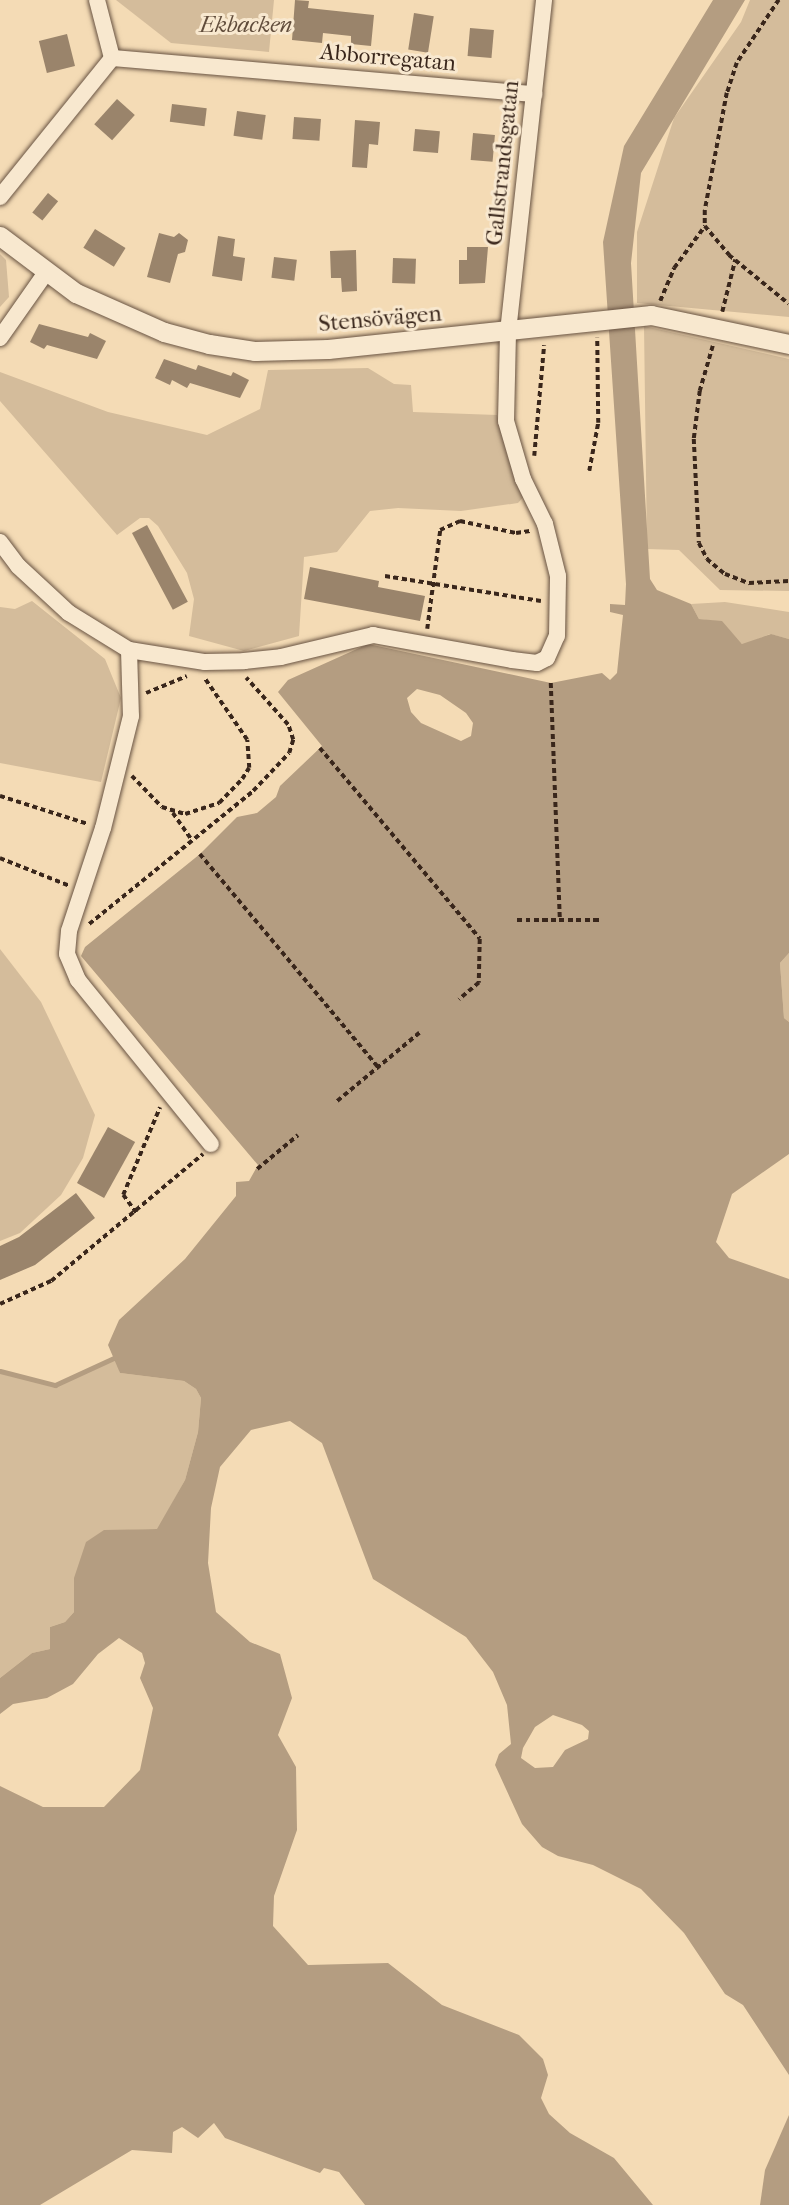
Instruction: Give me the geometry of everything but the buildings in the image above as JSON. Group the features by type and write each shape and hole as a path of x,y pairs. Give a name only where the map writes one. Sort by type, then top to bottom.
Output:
{"street":[{"path":"0,197 112,58 97,0"},
{"name":"Gallstrandsgatan","path":"425,643 537,663 547,658 557,636 561,604 545,524 523,479 506,421 508,332 544,0"},
{"name":"Abborregatan","path":"112,58 534,94"},
{"name":"Stensövägen","path":"0,236 45,274 117,314 163,332 255,351 387,345 652,315 789,344"},
{"path":"0,338 45,274"},
{"path":"0,542 18,566 69,613 129,650 205,662 281,657 373,635 425,643"},
{"path":"129,650 132,698 120,766 69,931 67,954 78,980 211,1144"}],"path":[{"path":"652,315 674,268 705,226 709,180 727,93 746,45 779,0"},
{"path":"705,226 736,260 789,304"},
{"path":"736,260 700,391 694,439 699,543 707,559 725,574 749,583 789,581"},
{"path":"589,471 598,423 597,322"},
{"path":"534,458 545,329"},
{"path":"425,643 436,538 446,524 460,521 516,533 545,524"},
{"path":"385,576 561,604"},
{"path":"69,931 76,933 100,916 253,791 292,747 288,725 238,669"},
{"path":"132,698 198,671 212,670"},
{"path":"173,813 194,813 219,803 249,768 247,740 198,671"},
{"path":"551,683 560,920"},
{"path":"320,748 480,939 478,983 459,1000"},
{"path":"120,766 173,813 192,840"},
{"path":"0,796 103,828"},
{"path":"200,854 378,1067"},
{"path":"0,858 83,891"},
{"path":"517,920 602,920"},
{"path":"337,1101 419,1033"},
{"path":"136,1214 123,1195 155,1112 172,1096"},
{"path":"257,1169 298,1135"},
{"path":"0,1304 51,1281 192,1167 211,1144"}],"green space":[{"name":"Ekbacken","path":"116,0 274,0 269,52 171,43"},
{"path":"750,0 789,0 789,317 637,303 637,232 674,118 741,22"},
{"path":"0,254 6,260 9,297 0,307"},
{"path":"644,326 789,359 789,591 720,590 679,550 647,549"},
{"path":"368,368 394,384 411,385 413,412 497,415 509,461 526,494 518,503 461,511 398,508 370,511 337,552 304,557 299,636 244,651 189,636 194,599 187,573 158,526 149,518 140,518 117,535 0,401 0,372 108,412 207,435 260,409 268,370"},
{"path":"32,601 105,659 121,698 101,782 0,763 0,607 15,609"},
{"path":"725,602 789,612 789,639 770,634 743,645 722,622 699,619 691,604"},
{"path":"0,949 41,1002 95,1115 83,1158 61,1195 20,1233 0,1241"},
{"path":"789,953 789,1022 784,1018 780,963"},
{"path":"116,1357 120,1373 184,1381 196,1389 201,1398 198,1432 185,1480 158,1529 128,1530 74,1589 74,1612 65,1622 50,1627 50,1649 32,1653 0,1678 0,1371 55,1385"}],"shaded area":[{"path":"713,0 745,0 641,173 631,263 650,579 657,590 691,604 699,619 722,621 742,644 771,634 789,639 789,953 780,963 784,1018 789,1022 789,1154 732,1194 716,1242 729,1258 789,1279 789,2075 743,2005 725,1994 684,1933 641,1889 593,1865 558,1856 542,1847 522,1824 495,1765 499,1754 511,1744 507,1705 493,1672 466,1637 373,1579 322,1443 290,1421 251,1430 220,1467 211,1508 208,1563 216,1612 250,1642 280,1654 292,1698 278,1735 296,1767 297,1830 274,1896 273,1926 308,1965 388,1963 442,2005 519,2035 543,2059 548,2075 541,2098 549,2114 570,2133 614,2158 653,2205 365,2205 339,2172 324,2168 320,2173 225,2138 214,2123 198,2138 182,2127 173,2132 172,2153 132,2150 40,2205 0,2205 0,1786 43,1807 104,1807 140,1770 153,1708 140,1678 145,1663 142,1653 119,1638 98,1654 73,1684 47,1698 13,1704 0,1714 0,1678 32,1653 50,1649 50,1627 65,1622 74,1612 74,1578 86,1542 104,1530 157,1529 185,1480 198,1432 201,1398 196,1389 184,1381 120,1373 108,1345 119,1320 185,1259 236,1196 236,1182 249,1181 258,1165 81,956 85,947 200,854 237,817 257,813 276,797 280,786 322,746 278,692 288,680 368,644 551,683 602,673 610,680 617,673 623,615 610,612 610,604 625,605 626,584 603,242 624,146","holes":["417,689 440,695 466,713 473,723 471,736 461,741 421,723 411,712 407,698","553,1715 582,1725 589,1731 588,1739 565,1750 553,1767 535,1768 521,1758 523,1748 535,1727"]},
{"path":"789,2115 789,2205 760,2205 765,2170"}],"waterway":[{"path":"0,1371 55,1385 116,1357"}]}
